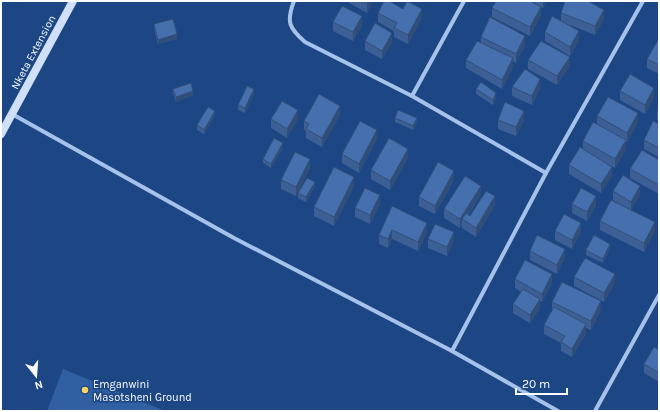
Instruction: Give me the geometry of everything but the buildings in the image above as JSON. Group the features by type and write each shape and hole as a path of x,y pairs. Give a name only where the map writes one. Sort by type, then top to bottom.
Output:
{"street":[{"name":"Nketa Extension","path":"1,134 73,1"},
{"path":"294,1 290,12 290,25 294,33 305,42 412,96 546,173"},
{"path":"412,96 464,1"},
{"path":"452,351 546,173 643,1"},
{"path":"12,114 234,238 452,351 558,411"},
{"path":"595,411 659,295"}],"shaded area":[{"name":"Emganwini Masotsheni Ground","path":"63,369 165,411 47,411"}],"place":[{"name":"Emganwini Masotsheni Ground","path":"85,390"}]}
